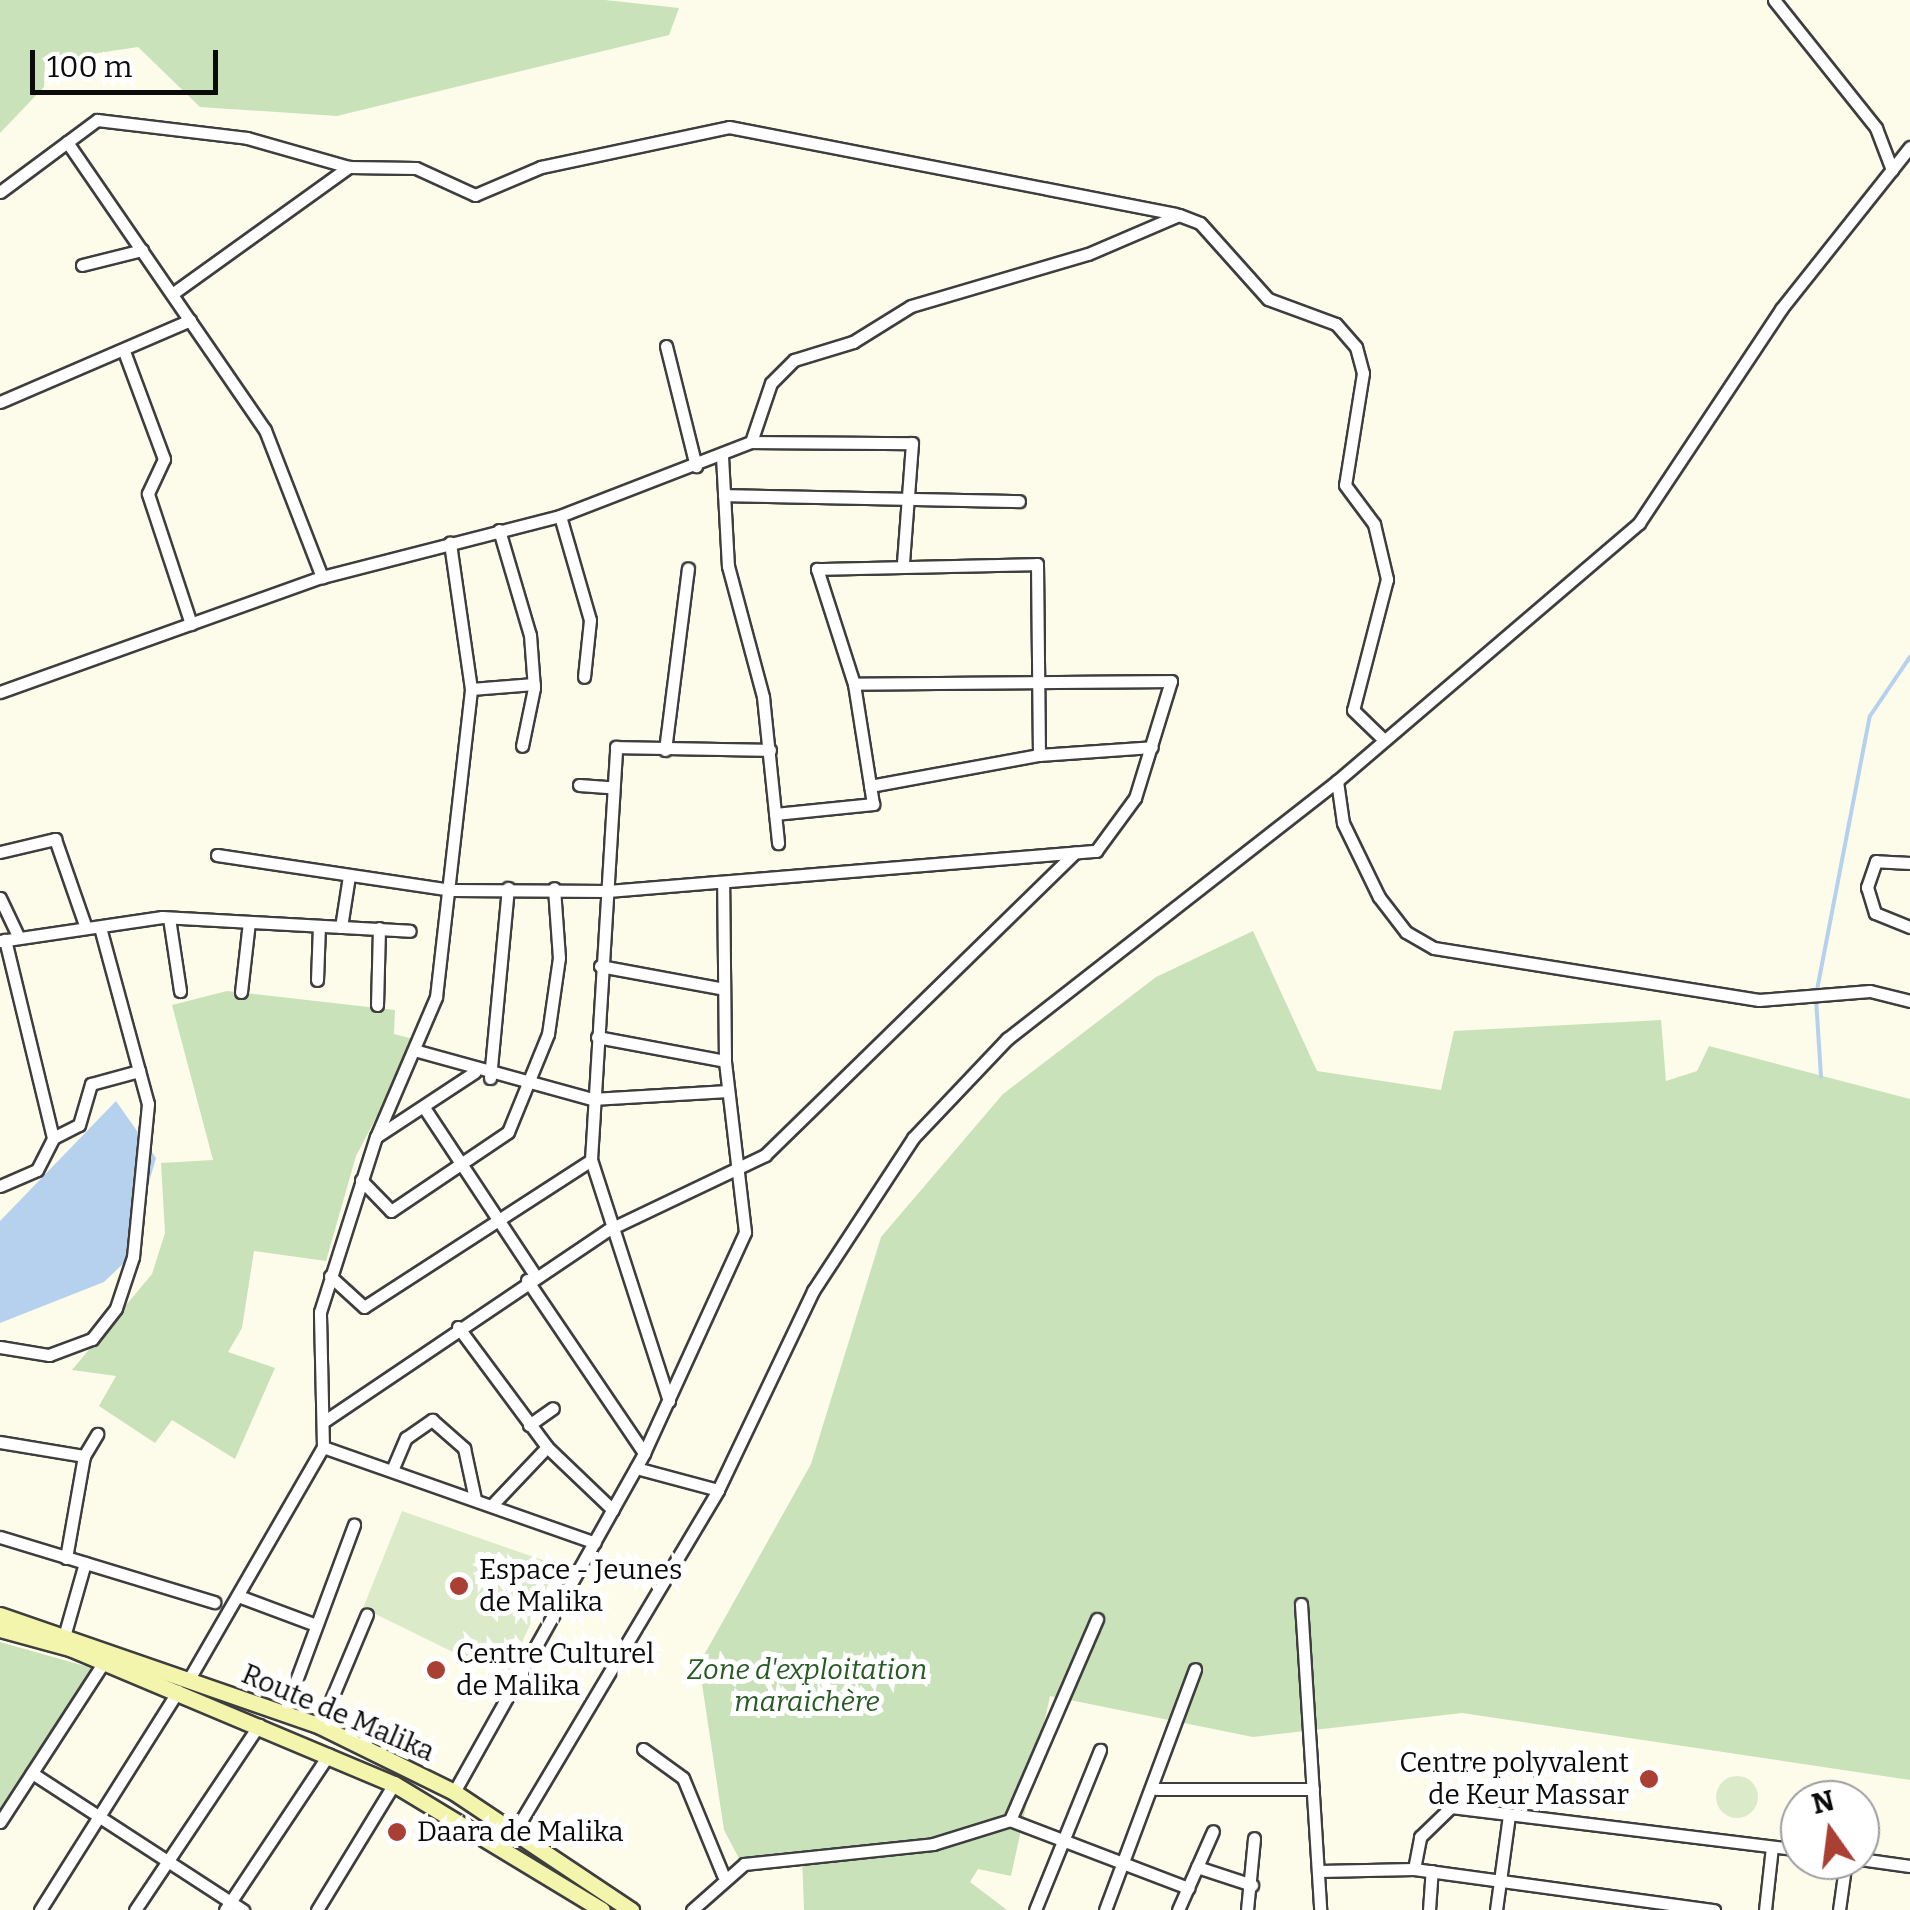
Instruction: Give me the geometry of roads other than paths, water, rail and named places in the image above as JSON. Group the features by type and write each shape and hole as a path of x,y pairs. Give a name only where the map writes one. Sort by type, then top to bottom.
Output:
{"main road":[{"name":"Route de Malika","path":"0,1615 65,1632 183,1685 259,1725 394,1784 506,1846 602,1910"},
{"name":"Route de Malika","path":"0,1629 320,1726 454,1792 518,1831 631,1910"}],"street":[{"path":"1774,0 1876,128 1892,170"},
{"path":"0,192 97,120 161,126 349,167 416,168 475,195 541,166 729,127 1179,215 1200,223 1268,299 1336,324 1356,346 1363,373 1345,485 1374,524 1387,579 1353,710 1384,740"},
{"path":"67,142 265,430 322,577"},
{"path":"506,1846 718,1490 847,1233 953,1090 1337,781 1639,523 1782,309 1910,147"},
{"path":"172,294 349,167"},
{"path":"750,442 771,384 794,360 853,342 911,306 1088,254 1179,215"},
{"path":"82,266 142,250"},
{"path":"0,402 125,354 190,320"},
{"path":"666,346 696,466"},
{"path":"125,354 164,459 148,494 191,624"},
{"path":"0,692 322,577 560,516 750,442 912,443 903,564"},
{"path":"722,456 728,566 770,750 778,843"},
{"path":"724,495 1019,501"},
{"path":"560,516 590,620 584,677"},
{"path":"499,530 524,601 534,684 522,746"},
{"path":"40,1910 241,1597 323,1447 326,1420 320,1312 376,1137 436,998 452,890 470,689 450,543"},
{"path":"775,814 873,804 854,684 817,569 903,564 1037,564 1039,755"},
{"path":"665,750 688,568"},
{"path":"217,856 452,890 608,891 1075,853 1102,848 1135,798 1171,681 854,684"},
{"path":"470,689 534,684"},
{"path":"870,786 1039,755 1152,747"},
{"path":"668,1401 608,1230 591,1160 600,966 608,891 610,787 616,748 770,750"},
{"path":"1337,781 1343,823 1379,897 1406,932 1434,948 1660,987 1910,1000"},
{"path":"579,785 610,787"},
{"path":"0,852 55,839 86,928"},
{"path":"326,1420 531,1278 608,1230 741,1169 789,1136 1075,853"},
{"path":"1910,863 1876,861 1867,887 1875,913 1910,928"},
{"path":"341,927 350,876"},
{"path":"454,1792 636,1468 745,1232 741,1169 725,1061 723,883"},
{"path":"490,1078 508,888"},
{"path":"361,1180 391,1212 508,1132 532,1087 557,982 554,888"},
{"path":"0,898 19,938"},
{"path":"169,918 180,992"},
{"path":"53,1138 2,941 169,918 410,931"},
{"path":"240,992 249,922"},
{"path":"318,980 319,926"},
{"path":"0,1347 49,1355 92,1339 116,1308 133,1258 149,1124 139,1071 100,927"},
{"path":"377,1006 378,928"},
{"path":"600,966 724,989"},
{"path":"597,1037 725,1061"},
{"path":"414,1050 490,1078 592,1099 728,1091"},
{"path":"0,1186 37,1170 53,1138 79,1124 91,1084 139,1071"},
{"path":"376,1137 425,1109 474,1072"},
{"path":"425,1109 502,1219 531,1278 644,1452"},
{"path":"330,1276 364,1308 591,1160"},
{"path":"458,1328 548,1447 613,1510"},
{"path":"530,1425 553,1408"},
{"path":"394,1468 406,1438 432,1420 464,1448 476,1499"},
{"path":"66,1558 84,1456 97,1434"},
{"path":"0,1442 84,1456"},
{"path":"323,1447 394,1468 595,1543"},
{"path":"492,1505 548,1447"},
{"path":"636,1468 718,1490"},
{"path":"284,1713 354,1526"},
{"path":"0,1537 214,1602"},
{"path":"65,1632 85,1564"},
{"path":"241,1597 316,1625"},
{"path":"1301,1604 1320,1910"},
{"path":"320,1726 367,1614"},
{"path":"1010,1820 1097,1619"},
{"path":"0,1822 104,1662"},
{"path":"1106,1910 1157,1788 1196,1669"},
{"path":"135,1910 259,1725"},
{"path":"643,1749 684,1778 723,1875"},
{"path":"1036,1910 1100,1750"},
{"path":"228,1906 329,1754"},
{"path":"32,1774 167,1861 228,1906 243,1910"},
{"path":"317,1910 394,1784"},
{"path":"1157,1788 1313,1789"},
{"path":"1414,1869 1420,1837 1442,1810 1780,1847"},
{"path":"1496,1910 1509,1815"},
{"path":"692,1910 723,1875 795,1854 933,1844 1010,1820 1188,1888"},
{"path":"1178,1910 1213,1832"},
{"path":"1247,1910 1254,1838"},
{"path":"1764,1910 1772,1846"},
{"path":"1880,1862 1910,1866"},
{"path":"1197,1868 1252,1884"},
{"path":"1319,1871 1414,1869 1714,1910"},
{"path":"1428,1910 1432,1871"},
{"path":"1840,1910 1844,1880"}],"water":[{"path":"116,1101 156,1158 126,1261 104,1282 0,1323 0,1221"}],"waterway":[{"path":"1817,990 1870,716 1910,657"},
{"path":"1816,999 1821,1077"}],"place":[{"name":"Espace - Jeunes de Malika","path":"459,1586"},
{"name":"Centre Culturel de Malika","path":"436,1670"},
{"name":"Centre polyvalent de Keur Massar","path":"1649,1779"},
{"name":"Daara de Malika","path":"397,1832"}],"park label":[{"name":"Zone d'exploitation maraichère","path":"807,1686"}]}
